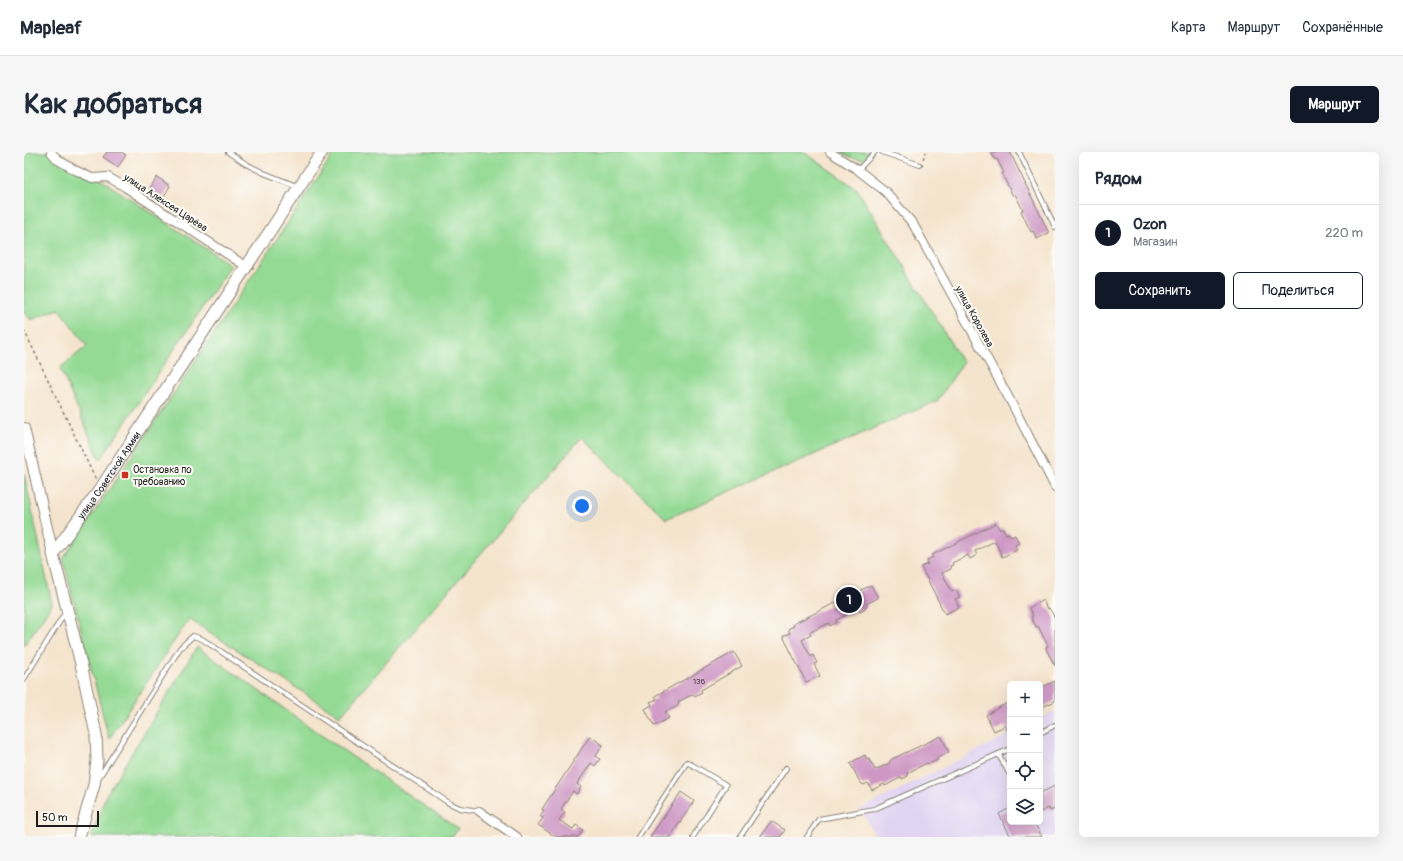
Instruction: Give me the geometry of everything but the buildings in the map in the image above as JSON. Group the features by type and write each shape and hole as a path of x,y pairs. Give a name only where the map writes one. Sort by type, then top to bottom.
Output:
{"main road":[{"name":"улица Советской Армии","path":"54,554 100,488 322,152"},
{"path":"54,554 96,734 97,760 94,785 78,837"}],"street":[{"name":"улица Алексея Царёва","path":"51,152 58,160 92,178 108,177 126,187 247,267"},
{"name":"улица Королева","path":"830,152 858,170 886,192 913,224 1011,402 1055,487"},
{"path":"24,428 54,554"},
{"path":"479,811 517,837"}],"lane":[{"path":"228,152 264,174 299,187"},
{"path":"858,170 875,152"},
{"path":"882,152 920,165"},
{"path":"1019,152 1055,227"},
{"path":"24,679 67,609"},
{"path":"94,785 180,648 193,636 202,638 449,803 460,808 479,811"},
{"path":"1043,731 1055,725"},
{"path":"807,837 818,819 874,809 1007,751"},
{"path":"999,755 1007,770"},
{"path":"638,837 687,762 726,785 693,837"},
{"path":"740,837 786,768"}],"path":[{"path":"920,165 926,152"},
{"path":"24,330 100,488"}],"shaded area":[{"path":"1055,711 1055,837 876,837 861,809 1007,736 1007,825 1043,825 1043,717"}],"green space":[{"path":"24,152 59,152 231,265 100,460 60,368 87,346 59,309 31,320 24,313"},
{"path":"335,152 804,152 857,189 963,363 937,401 666,519 582,437 340,716 189,619 109,739 63,559"},
{"path":"841,152 873,152 868,158 857,159"},
{"path":"24,473 52,604 24,646"},
{"path":"197,647 334,744 458,829 452,837 91,837 106,795"}],"place":[{"name":"Остановка по требованию","path":"125,475"},
{"name":"Ozon","path":"849,600"}]}
